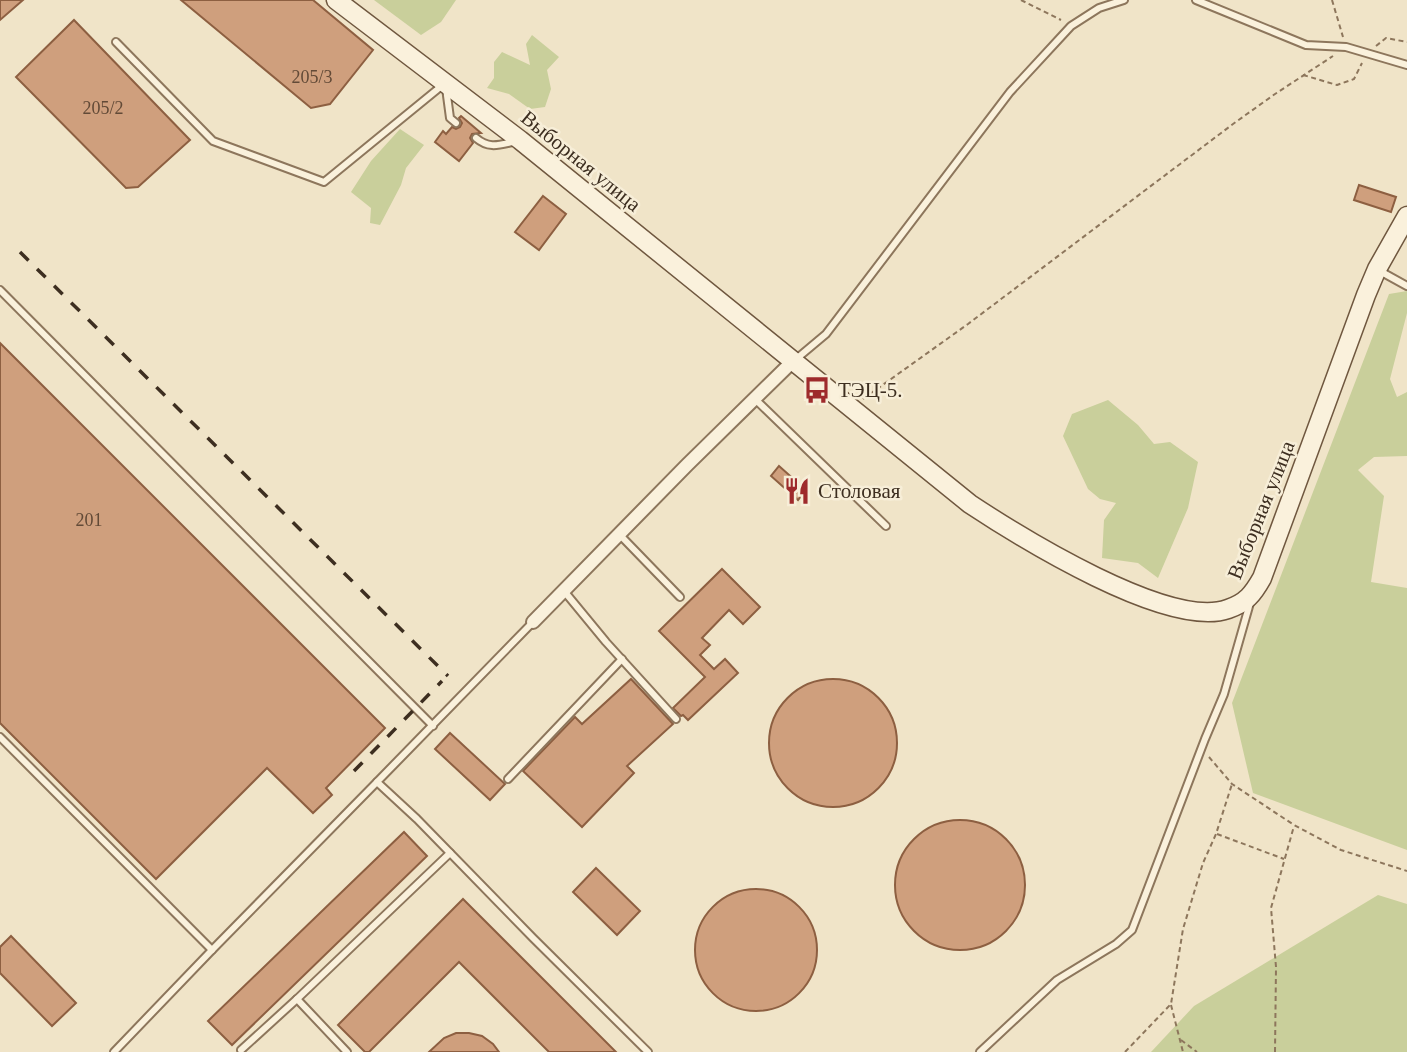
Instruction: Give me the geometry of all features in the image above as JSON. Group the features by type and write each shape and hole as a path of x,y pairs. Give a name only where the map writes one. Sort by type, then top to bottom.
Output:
{"main road":[{"name":"Выборная улица","path":"336,0 520,140 970,504 1012,532 1099,579 1184,610 1213,612 1227,609 1253,595 1377,269 1407,216"}],"street":[{"path":"533,622 793,361"}],"lane":[{"path":"793,361 826,334 1010,92 1072,26 1099,8 1124,0"},
{"path":"1196,0 1306,46 1346,47 1407,65"},
{"path":"116,42 213,141 324,182 446,83"},
{"path":"446,83 450,118 456,123"},
{"path":"476,138 489,146 520,140"},
{"path":"1377,269 1407,286"},
{"path":"0,290 433,726"},
{"path":"755,399 886,526"},
{"path":"619,534 680,597"},
{"path":"564,591 676,719"},
{"path":"979,1052 1057,980 1116,944 1132,930 1224,694 1253,595"},
{"path":"114,1052 533,622"},
{"path":"508,779 622,659"},
{"path":"0,737 212,950"},
{"path":"377,782 648,1052"},
{"path":"241,1050 450,853"},
{"path":"297,999 347,1052"}],"path":[{"path":"1021,0 1072,26"},
{"path":"850,408 968,324 1233,124 1346,47 1332,0"},
{"path":"1303,75 1337,85 1354,79 1367,52 1387,38 1407,42"},
{"path":"1201,748 1232,784 1294,825 1341,850 1407,871"},
{"path":"1183,1052 1171,1004 1183,929 1203,863 1216,834 1232,784"},
{"path":"1275,1052 1276,967 1271,908 1294,825"},
{"path":"1216,834 1285,859"},
{"path":"1125,1052 1171,1004"},
{"path":"1181,1039 1197,1052"}],"green space":[{"path":"374,0 456,0 441,22 421,35"},
{"path":"532,35 559,57 547,70 551,89 545,107 530,109 509,94 487,88 494,78 494,62 502,52 530,65 526,44"},
{"path":"400,129 424,145 406,168 401,185 380,225 370,223 371,208 351,192 371,161"},
{"path":"1407,291 1407,313 1390,379 1397,397 1407,392 1407,456 1374,457 1358,470 1384,496 1371,582 1407,588 1407,850 1253,793 1232,703 1389,294"},
{"path":"1108,400 1138,425 1154,444 1170,442 1198,462 1188,508 1158,578 1138,563 1102,558 1104,520 1116,503 1100,499 1088,489 1063,436 1072,414"},
{"path":"1378,895 1407,904 1407,1052 1151,1052 1194,1006"}],"building":[{"path":"0,0 23,0 0,20"},
{"path":"181,0 313,0 373,50 330,104 311,108"},
{"path":"74,20 190,140 138,187 126,188 16,77"},
{"path":"461,116 481,133 472,134 470,138 473,143 459,161 435,142 443,131 446,134 452,127 460,127"},
{"path":"1359,185 1396,197 1391,212 1354,200"},
{"path":"543,196 566,214 539,250 515,232"},
{"path":"0,343 385,728 326,788 332,795 313,813 267,768 156,879 0,723"},
{"path":"779,466 806,490 798,500 771,476"},
{"path":"722,569 760,607 743,624 729,610 702,638 710,645 700,655 714,669 725,659 738,673 688,720 673,708 705,677 659,631"},
{"path":"631,679 673,724 627,766 634,773 582,827 523,771 575,717 582,724"},
{"path":"833,679 858,684 878,698 892,718 897,743 892,768 878,788 858,802 833,807 808,802 788,788 774,768 769,743 774,718 788,698 808,684"},
{"path":"450,733 505,784 490,800 435,749"},
{"path":"960,820 985,825 1006,839 1020,860 1025,885 1020,910 1006,931 985,945 960,950 935,945 914,931 900,910 895,885 900,860 914,839 935,825"},
{"path":"404,832 427,856 232,1045 208,1021"},
{"path":"596,868 640,911 617,935 573,892"},
{"path":"756,889 779,893 799,907 813,927 817,950 813,973 799,993 779,1007 756,1011 733,1007 713,993 699,973 695,950 699,927 713,907 733,893"},
{"path":"463,899 616,1052 549,1052 459,962 369,1052 365,1052 338,1025"},
{"path":"11,936 76,1003 52,1026 0,973 0,947"},
{"path":"456,1033 482,1036 499,1052 429,1052 444,1038"}],"railway":[{"path":"20,252 448,676"},
{"path":"354,771 442,681"}],"place":[{"name":"ТЭЦ-5.","path":"817,390"},
{"name":"Столовая","path":"797,491"}]}
